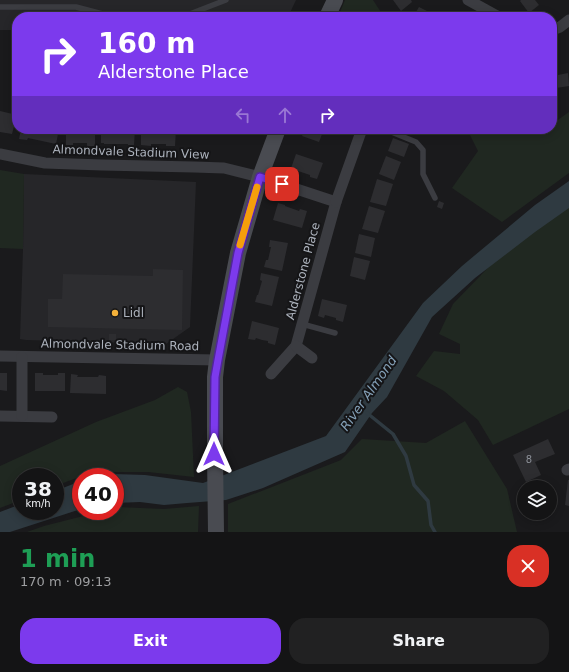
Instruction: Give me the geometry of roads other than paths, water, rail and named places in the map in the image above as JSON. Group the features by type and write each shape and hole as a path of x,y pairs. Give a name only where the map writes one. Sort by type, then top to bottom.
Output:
{"street":[{"path":"329,12 335,0"},
{"path":"468,0 490,12"},
{"path":"557,28 569,20"},
{"path":"216,532 214,454 215,377 238,253 260,177 276,134"},
{"name":"Alderstone Place","path":"272,374 296,346 336,202 360,134"},
{"name":"Almondvale Stadium View","path":"0,154 45,163 224,168 260,177"},
{"path":"260,177 336,202"},
{"path":"296,346 312,358"},
{"name":"Almondvale Stadium Road","path":"0,356 218,360"},
{"path":"22,357 22,416"},
{"path":"0,416 52,416"}],"lane":[{"path":"10,0 12,7"},
{"path":"53,7 56,0"},
{"path":"195,12 226,0"},
{"path":"0,7 76,7 95,12"},
{"path":"396,134 416,142 423,150 423,174 435,198"},
{"path":"302,324 335,333"}],"water":[{"name":"River Almond","path":"569,181 569,208 475,278 432,317 387,397 372,413 345,452 263,488 226,500 164,505 140,502 124,503 124,474 145,475 203,483 326,436 423,303 462,266 535,205"},
{"path":"72,484 72,512 64,515 64,488"},
{"path":"12,507 12,520 47,520 10,532 0,532 0,512"}],"waterway":[{"name":"River Almond","path":"367,413 393,434 406,456 414,485 428,501 431,525 435,532"}],"place":[{"name":"Lidl","path":"115,313"}]}
